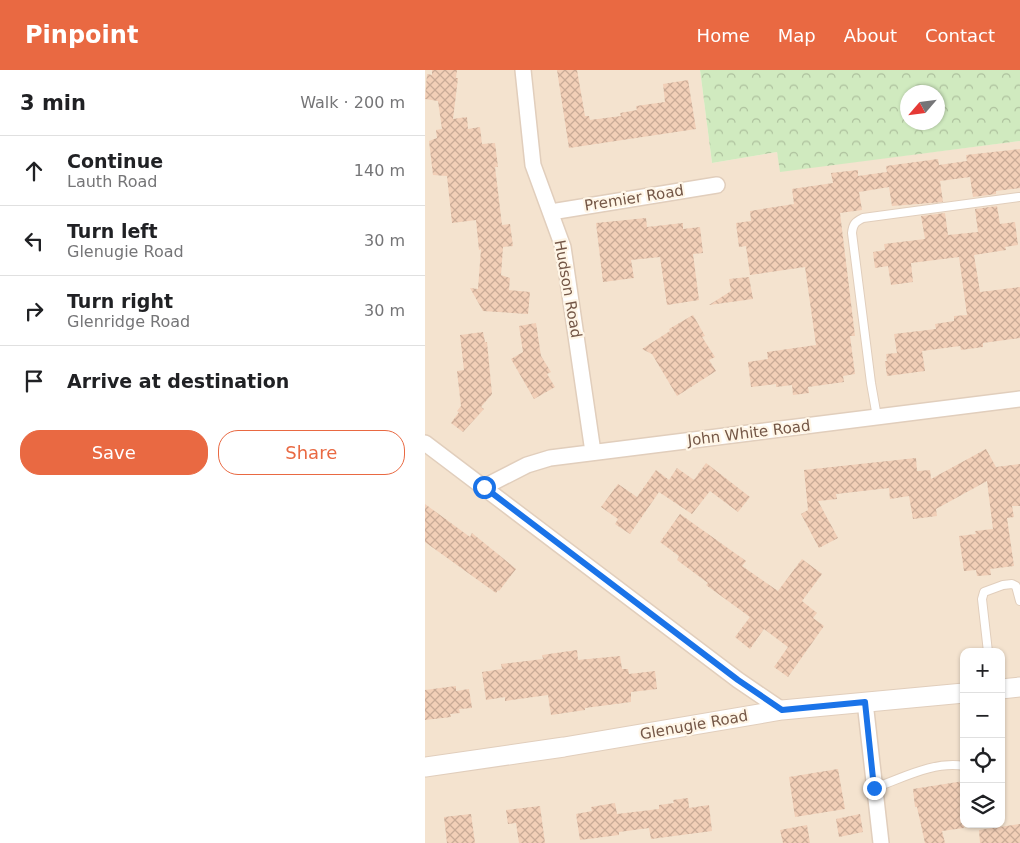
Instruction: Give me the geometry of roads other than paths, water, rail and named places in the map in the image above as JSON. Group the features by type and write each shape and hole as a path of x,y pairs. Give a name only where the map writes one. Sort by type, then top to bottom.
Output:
{"street":[{"name":"Hudson Road","path":"523,70 533,165 563,247 593,452"},
{"name":"Premier Road","path":"551,212 717,185"},
{"name":"John White Road","path":"484,487 527,465 550,458 1020,398"},
{"path":"425,444 738,680 782,710"},
{"path":"1005,689 1020,687"},
{"name":"Glenugie Road","path":"425,767 564,747 782,710 960,693"},
{"path":"865,702 881,843"}],"lane":[{"path":"877,417 852,232 856,221 863,218 1019,197"},
{"path":"987,648 983,592 1003,584 1012,584 1015,586 1020,601"},
{"path":"874,788 928,768 960,766"}]}
